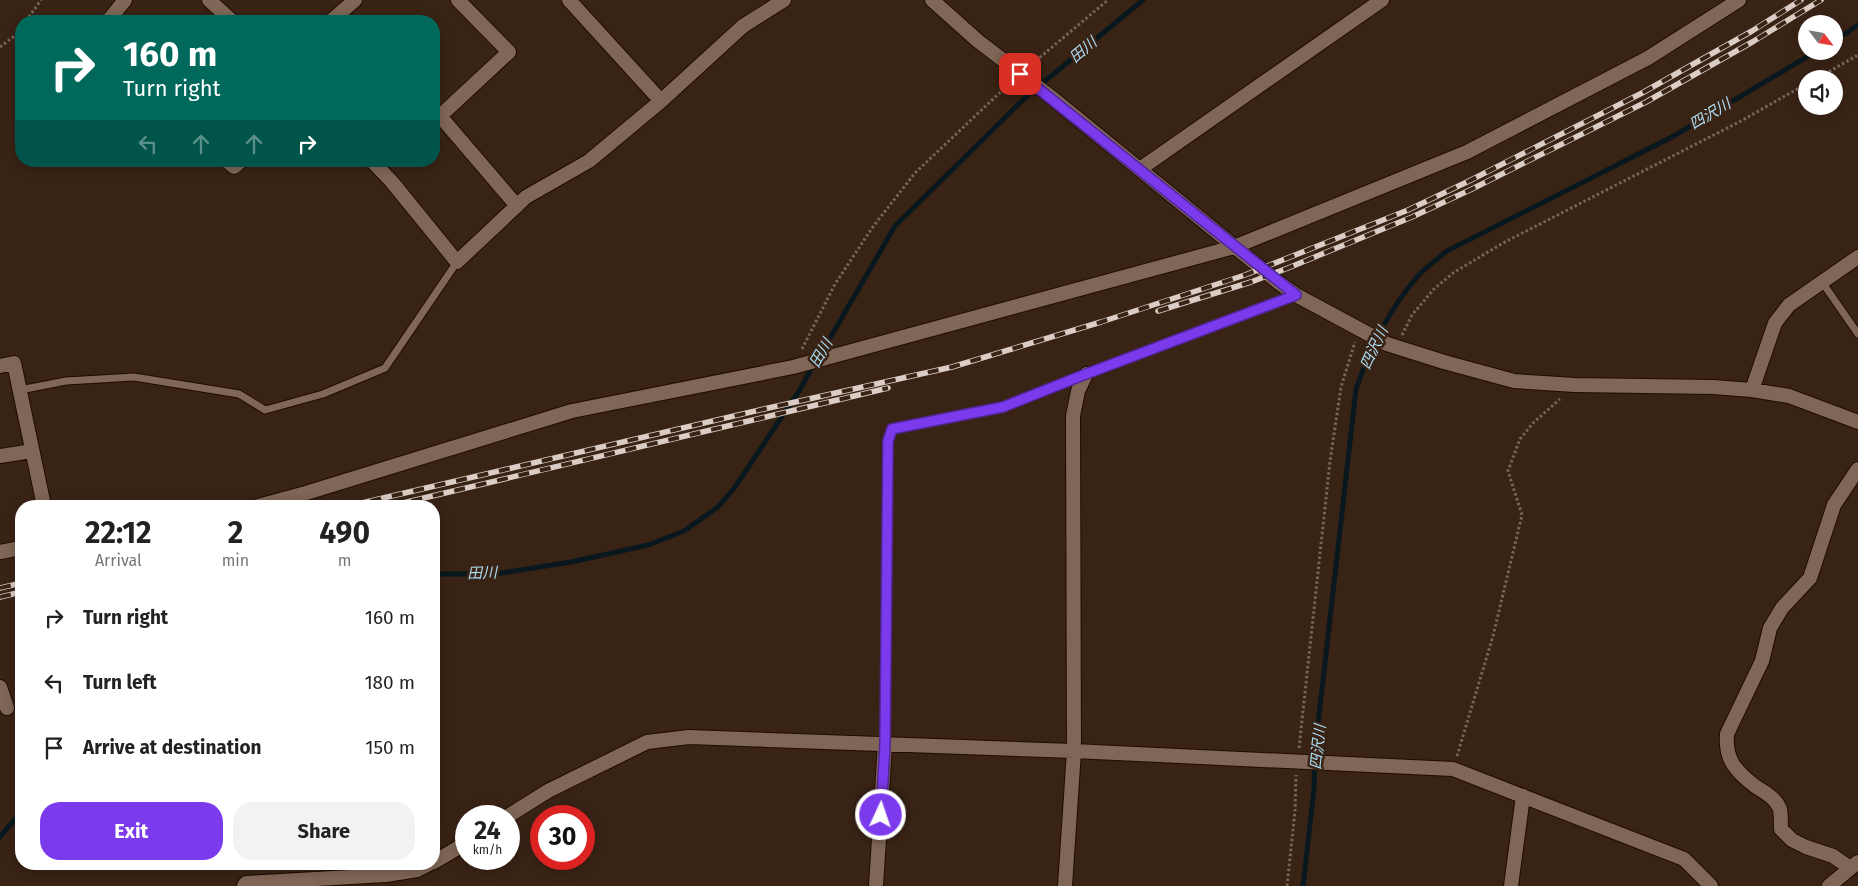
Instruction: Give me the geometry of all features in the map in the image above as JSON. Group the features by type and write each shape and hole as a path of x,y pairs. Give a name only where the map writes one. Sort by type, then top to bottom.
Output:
{"street":[{"path":"113,15 125,0"},
{"path":"209,0 225,15"},
{"path":"338,15 355,0"},
{"path":"458,0 509,52 440,116 517,206"},
{"path":"570,0 661,101"},
{"path":"378,167 457,262 526,197 590,161 661,101 743,26 784,0"},
{"path":"932,0 961,27 1051,97 1234,247 1296,295 1361,332 1391,346 1514,380 1575,385 1713,387 1752,390 1789,396 1858,422"},
{"path":"1140,169 1382,0"},
{"path":"280,500 572,412 833,357 1234,247 1348,202 1475,148 1648,58 1739,0"},
{"path":"1752,390 1775,323 1789,305 1858,258"},
{"path":"0,366 14,363 43,500"},
{"path":"1065,886 1074,751 1073,416 1078,391 1086,374"},
{"path":"0,456 32,451"},
{"path":"1829,886 1854,865 1792,840 1781,829 1780,810 1772,795 1754,785 1740,772 1729,760 1726,748 1727,734 1762,661 1770,628 1782,608 1810,578 1834,504 1858,469"},
{"path":"0,552 15,549"},
{"path":"0,687 7,708"},
{"path":"520,808 548,791 647,742 689,737 1074,751 1453,769 1684,859 1711,886"},
{"path":"876,886 885,744"},
{"path":"1511,886 1523,796"},
{"path":"440,858 455,849"},
{"path":"244,886 246,883 386,875 417,870"}],"lane":[{"path":"20,390 66,381 134,377 239,394 265,410 323,394 385,368 457,262"},
{"path":"1822,282 1858,334"},
{"path":"885,744 888,441 892,429 1003,407 1296,295"}],"path":[{"path":"31,15 42,0"},
{"path":"799,365 836,284 872,228 915,173 1108,0"},
{"path":"0,47 15,36"},
{"path":"1832,70 1858,55"},
{"path":"1391,346 1412,315 1434,289 1453,273 1502,244 1741,121 1798,89"},
{"path":"1287,886 1330,461 1341,387 1361,332"},
{"path":"1453,769 1493,636 1522,515 1508,471 1520,439 1533,423 1575,385"}],"waterway":[{"name":"田川","path":"819,357 895,226 1028,95 1143,0"},
{"name":"四沢川","path":"1843,35 1858,25"},
{"name":"四沢川","path":"1303,886 1314,789 1315,751 1356,389 1374,344 1389,316 1417,277 1447,251 1672,137 1802,60"},
{"name":"田川","path":"440,574 495,574 571,562 648,545 684,531 718,507 735,487 799,391 814,364"},
{"name":"田川","path":"0,837 15,819"}],"railway":[{"path":"375,500 952,367 1101,322 1245,275 1408,210 1467,182 1642,93 1752,31 1801,0"},
{"path":"1158,311 1251,282 1288,268 1412,217 1472,189 1646,102 1754,41 1821,0"},
{"path":"415,500 888,388"},
{"path":"0,588 15,584"},
{"path":"0,597 15,593"}],"route":[{"path":"881,815 885,744 888,441 892,429 1003,407 1296,295 1020,74"}]}
